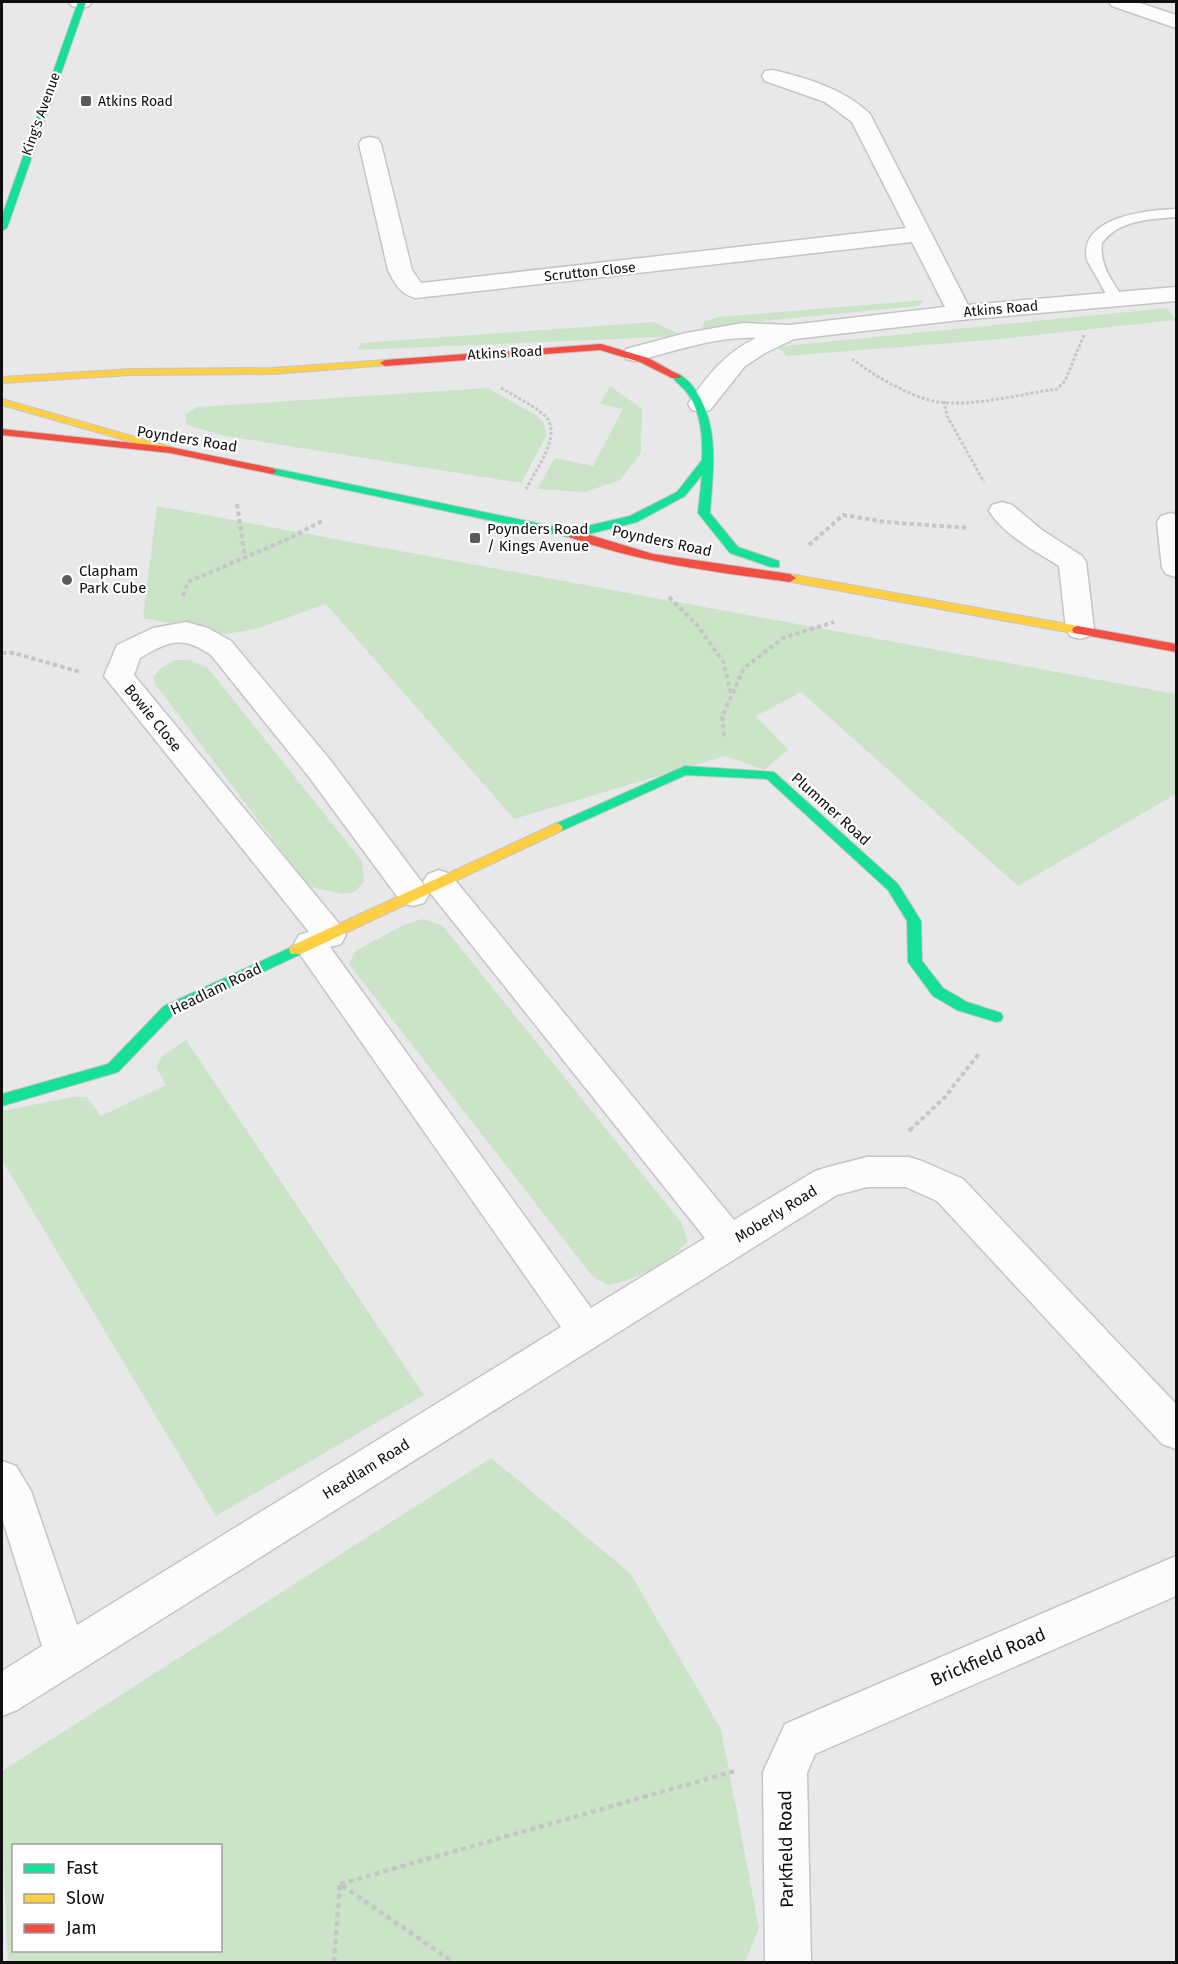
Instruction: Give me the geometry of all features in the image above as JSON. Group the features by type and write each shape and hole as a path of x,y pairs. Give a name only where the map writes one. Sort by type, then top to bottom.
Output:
{"main road":[{"name":"King's Avenue","path":"2,228 81,2"},
{"name":"Atkins Road","path":"2,380 131,372 262,371 601,347 635,354"},
{"path":"635,354 685,381 702,404 708,460 704,513 734,550 788,568 806,580"},
{"path":"2,402 170,450"},
{"name":"Poynders Road","path":"2,432 170,450 571,533 606,548 668,561 806,580 1176,648"},
{"path":"571,533 633,519 681,494 708,460"},
{"name":"Plummer Road","path":"426,888 685,770 770,775 893,887 914,921 915,962 938,992 962,1006 996,1017"},
{"name":"Headlam Road","path":"2,1100 113,1068 169,1010 426,888"}],"street":[{"path":"1119,2 1176,22"},
{"path":"773,76 843,103 855,110 862,119 960,313"},
{"name":"Scrutton Close","path":"370,144 400,270 408,285 416,291 919,234"},
{"name":"Atkins Road","path":"635,354 686,340 743,330 789,332 960,313 1176,294"},
{"name":"Atkins Road","path":"702,404 732,362 752,348 789,332"},
{"path":"1009,516 1032,536 1072,562 1080,629"},
{"path":"1171,522 1176,568"},
{"name":"Bowie Close","path":"426,888 320,769 221,648 208,637 192,632 168,633 148,639 127,652 119,676 320,939 586,1331"},
{"name":"Moberly Road","path":"426,888 730,1242 828,1182 867,1172 909,1172 950,1190 1176,1431"},
{"name":"Headlam Road","path":"2,1695 65,1653 730,1242"},
{"path":"2,1479 17,1504 65,1653"},
{"name":"Brickfield Road","path":"797,1747 1176,1576"},
{"name":"Parkfield Road","path":"788,1962 785,1772 797,1747"}],"lane":[{"path":"1116,300 1093,255 1093,244 1099,234 1127,220 1176,213"}],"path":[{"path":"848,355 865,370 937,402 1058,389 1065,381 1084,334"},
{"path":"499,387 544,414 552,427 551,440 524,492"},
{"path":"788,568 807,547 843,515 886,522 964,529 1009,516 947,416 944,401"},
{"path":"237,504 245,558"},
{"path":"168,633 188,582 245,558 324,520"},
{"path":"661,590 697,625 724,663 732,695"},
{"path":"726,772 722,717 744,668 783,638 843,620"},
{"path":"2,653 14,653 97,677 119,676"},
{"path":"894,1172 903,1137 945,1097 989,1041 996,1017"},
{"path":"340,1884 797,1747"},
{"path":"334,1962 340,1884"},
{"path":"340,1884 453,1962"}],"green space":[{"path":"925,300 918,306 732,324 701,330 705,321 719,317"},
{"path":"1167,308 1176,320 990,340 786,356 783,351 775,347"},
{"path":"654,322 683,336 358,350 361,343"},
{"path":"610,386 642,409 641,453 620,480 585,492 537,489 555,458 593,466 623,409 600,404"},
{"path":"488,388 537,416 544,423 547,435 521,483 226,436 186,425 185,415 197,407"},
{"path":"157,506 1176,694 1176,794 1018,886 801,692 756,716 788,750 764,770 725,756 514,819 326,604 256,629 226,634 143,618"},
{"path":"176,660 190,660 207,667 362,861 364,881 355,892 342,894 308,886 155,684 153,677 162,667"},
{"path":"422,919 442,925 681,1222 688,1241 672,1256 642,1274 609,1285 593,1277 349,964 355,951 404,925"},
{"path":"186,1040 424,1395 216,1516 2,1160 2,1111 72,1097 87,1097 101,1116 166,1085 156,1067 162,1056"},
{"path":"491,1458 630,1573 721,1729 759,1928 745,1962 8,1962 2,1829 2,1771"}],"traffic: fast":[{"path":"2,228 82,2"},
{"path":"676,376 690,389 705,421 708,457 704,513 734,550 775,564"},
{"path":"571,533 633,519 681,494 708,460"},
{"path":"272,471 573,534"},
{"path":"557,828 685,770 770,775 893,887 914,921 915,962 938,992 962,1006 996,1017"},
{"path":"2,1100 113,1068 169,1010 296,950"}],"traffic: slow":[{"path":"2,380 131,372 273,371 385,363"},
{"path":"2,402 170,450"},
{"path":"790,578 1078,630"},
{"path":"296,950 557,828"}],"traffic: jam":[{"path":"385,363 601,347 644,360 676,376"},
{"path":"2,432 170,450 272,471"},
{"path":"573,534 599,544 653,558 790,578"},
{"path":"1078,630 1176,648"}],"place":[{"name":"Atkins Road","path":"86,101"},
{"name":"Poynders Road / Kings Avenue","path":"475,538"},
{"name":"Clapham Park Cube","path":"67,580"}]}
